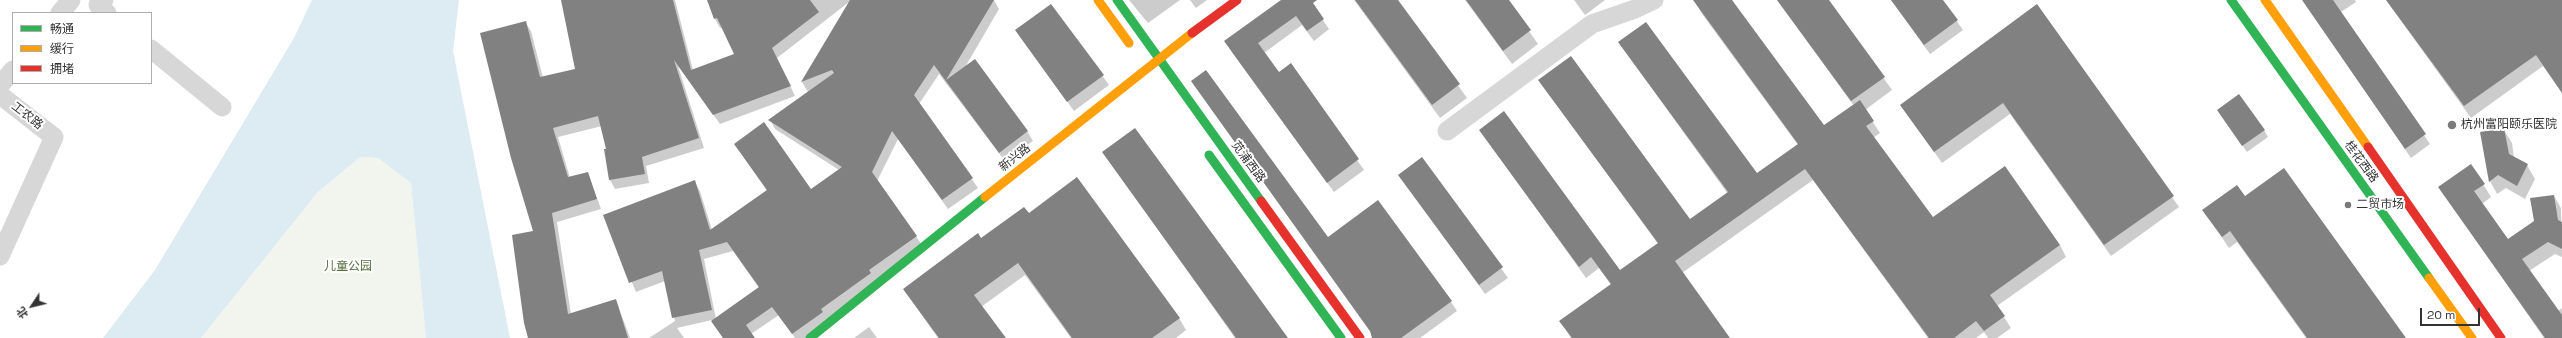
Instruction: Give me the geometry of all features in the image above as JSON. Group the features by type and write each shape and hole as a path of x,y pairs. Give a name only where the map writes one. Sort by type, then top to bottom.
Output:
{"street":[{"path":"61,12 71,0"},
{"path":"1098,0 1133,49"},
{"name":"苋浦西路","path":"1117,0 1360,338"},
{"name":"新兴路","path":"810,338 1146,68 1237,0"},
{"path":"1447,132 1592,24 1654,0"},
{"name":"桂花西路","path":"2231,0 2472,338"},
{"name":"桂花西路","path":"2269,1 2502,338"},
{"path":"152,50 222,107"},
{"path":"0,85 12,71"},
{"name":"工农路","path":"0,95 54,137 0,256"},
{"path":"1202,145 1341,338"}],"green space":[{"name":"儿童公园","path":"360,157 378,158 411,183 426,338 201,338 317,193"}],"shaded area":[{"path":"312,0 459,0 453,51 510,338 426,338 411,183 378,158 360,157 317,193 201,338 103,338 155,270 294,38"}],"building":[{"path":"561,0 673,0 691,70 734,54 717,18 714,19 707,0 810,0 819,12 772,48 791,86 713,115 674,60 699,138 642,157 645,174 609,180 604,149 606,149 598,116 553,128 568,177 588,172 597,199 552,213 568,314 616,299 628,338 528,338 524,323 512,235 533,231 511,158 480,33 526,21 540,77 575,69"},
{"path":"850,0 994,0 946,80 975,59 1028,131 999,153 934,65 914,95 973,178 942,200 892,131 872,172 917,236 869,270 871,273 821,309 823,312 792,334 772,307 746,325 755,338 723,338 711,321 759,287 727,242 699,250 712,310 672,318 662,271 629,283 603,215 695,180 710,230 767,190 734,144 764,122 811,189 842,167 768,120 834,73 832,70 801,82"},
{"path":"1281,0 1317,0 1313,3 1324,19 1307,31 1296,16 1258,43 1279,72 1291,63 1359,159 1327,183 1224,41"},
{"path":"1355,0 1398,0 1460,84 1432,105"},
{"path":"1466,0 1509,0 1531,30 1503,51"},
{"path":"1693,0 1732,0 1824,125 1860,100 1874,121 1866,126 1933,217 2005,166 2060,245 1990,295 2005,316 1984,331 1976,321 1954,338 1929,338 1805,169 1675,261 1730,338 1572,338 1559,321 1611,284 1591,257 1579,267 1479,130 1504,111 1620,270 1658,243 1538,80 1571,56 1690,219 1728,192 1618,42 1646,22 1757,173 1798,144"},
{"path":"1777,0 1829,0 1885,77 1851,101"},
{"path":"1891,0 1943,0 1958,20 1924,45"},
{"path":"2302,0 2333,0 2426,134 2405,149"},
{"path":"2386,0 2562,0 2562,93 2536,55 2464,106"},
{"path":"1051,4 1104,75 1067,102 1015,30"},
{"path":"2037,4 2174,196 2104,245 2003,103 1934,152 1900,105"},
{"path":"1206,70 1328,237 1378,200 1452,301 1401,338 1372,338 1370,331 1191,81"},
{"path":"2239,94 2265,130 2242,146 2217,110"},
{"path":"1135,128 1288,338 1236,338 1102,152"},
{"path":"2504,128 2509,154 2528,164 2517,186 2498,175 2489,182 2480,132"},
{"path":"1422,157 1503,267 1479,285 1398,175"},
{"path":"2471,164 2485,184 2474,191 2508,239 2534,221 2530,198 2554,195 2558,220 2562,222 2562,249 2548,242 2522,259 2562,315 2562,338 2545,338 2438,187"},
{"path":"2284,168 2406,338 2307,338 2230,231 2222,237 2202,210 2237,185 2245,196"},
{"path":"1077,177 1180,318 1152,338 1072,338 1018,263 974,295 1006,338 939,338 903,289 978,233 981,238 1024,207 1029,213"}],"traffic: fast":[{"path":"1117,0 1261,201"},
{"path":"2231,0 2429,278"},
{"path":"1209,155 1341,338"},
{"path":"810,338 985,197"}],"traffic: slow":[{"path":"1098,0 1129,43"},
{"path":"2265,0 2368,147"},
{"path":"985,197 1192,33"},
{"path":"2429,278 2472,338"}],"traffic: jam":[{"path":"1192,33 1237,0"},
{"path":"2368,147 2501,338"},
{"path":"1261,201 1360,338"}],"place":[{"name":"杭州富阳颐乐医院","path":"2452,125"},
{"name":"二贸市场","path":"2348,205"}]}
